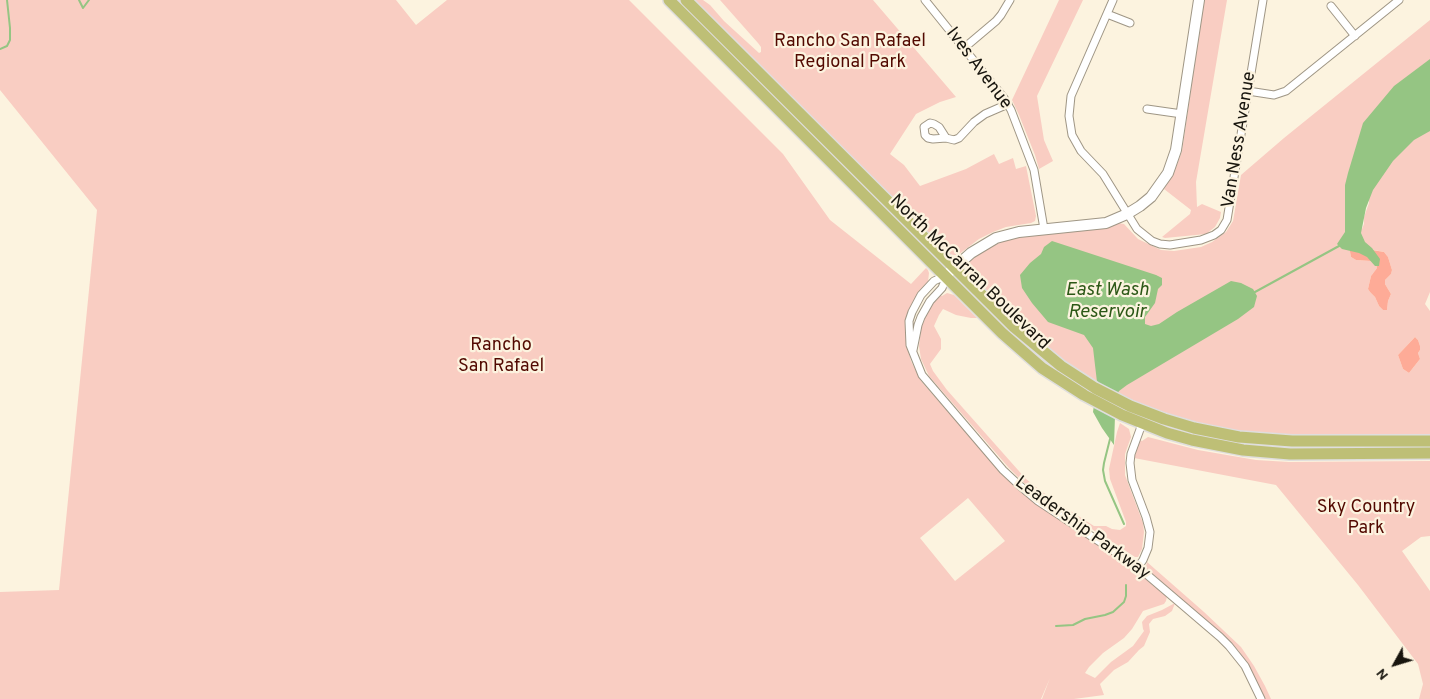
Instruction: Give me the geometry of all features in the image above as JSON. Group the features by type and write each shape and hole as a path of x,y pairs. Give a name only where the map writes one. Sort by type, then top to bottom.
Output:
{"main road":[{"name":"North McCarran Boulevard","path":"669,0 1002,333 1042,368 1079,392 1122,415 1144,418"},
{"name":"North McCarran Boulevard","path":"686,0 1014,327 1072,374 1167,433 1243,450 1290,454 1430,453"},
{"path":"693,24 701,15"},
{"path":"1144,418 1146,420 1164,419 1218,434 1270,441 1430,441"}],"street":[{"name":"Ives Avenue","path":"925,0 1008,104 1034,170 1044,229"},
{"path":"964,48 996,21 1010,0"},
{"name":"Van Ness Avenue","path":"1114,0 1071,96 1069,116 1072,135 1081,151 1102,174 1137,230 1152,241 1170,245 1200,240 1214,235 1221,230 1227,220 1263,0"},
{"path":"913,350 921,317 930,301 942,288 945,276 979,248 996,238 1019,232 1106,223 1127,214 1150,197 1168,173 1176,150 1199,0"},
{"path":"1248,91 1274,95 1286,91 1399,0"},
{"path":"1331,6 1355,36"},
{"path":"1107,14 1130,23"},
{"path":"946,138 954,140 959,138 980,117 1008,104"},
{"path":"1147,109 1182,114"},
{"name":"Leadership Parkway","path":"945,276 934,281 921,295 912,312 908,329 910,344 918,367 929,384 1003,470 1019,485 1038,501 1138,566 1208,626 1229,646 1245,666 1261,699"},
{"path":"1138,566 1148,548 1150,532 1132,480 1130,464 1131,454 1144,418"}],"green space":[{"name":"Rancho San Rafael","path":"0,0 396,0 416,25 447,0 629,0 783,154 830,220 911,284 926,268 928,270 929,284 914,304 908,350 921,381 1001,472 1025,495 1055,517 1123,560 1167,596 1164,604 1143,611 1124,638 1103,653 1085,673 1095,678 1111,662 1133,646 1144,631 1142,622 1147,616 1175,603 1172,611 1165,616 1153,619 1149,624 1150,632 1144,646 1128,662 1114,670 1100,684 1104,695 1074,699 1042,699 1050,678 1041,699 0,699 0,592 59,590 97,210 0,90","holes":["968,498 1005,541 955,581 920,538"]},
{"name":"Rancho San Rafael Regional Park","path":"694,0 703,0 710,5 724,21 759,53 761,52 761,47 720,0 873,0 956,97 940,102 916,114 890,154 904,165 920,186 966,169 994,154 999,164 1013,158 1016,169 1026,166 1036,216 1035,221 1006,227 993,232 979,239 958,255 951,255"},
{"path":"1059,0 1083,0 1037,96 1044,140 1053,161 1039,169 1012,100"},
{"path":"1204,0 1227,0 1196,182 1197,207 1202,204 1221,212 1215,227 1206,234 1165,238 1162,237 1190,214 1191,210 1164,189 1175,170 1182,151"},
{"path":"1430,20 1430,292 1425,304 1430,311 1430,436 1264,434 1201,424 1159,411 1116,393 1063,360 1023,327 968,273 966,266 971,260 988,248 1004,241 1020,237 1092,229 1118,223 1124,224 1138,239 1161,250 1174,251 1201,247 1226,232 1233,221 1241,175","holes":["1376,148 1384,151 1391,161 1386,165 1376,168 1369,190 1369,203 1364,217 1364,224 1362,229 1354,231 1351,225 1353,196","1351,238 1355,238 1360,240 1369,249 1384,252 1388,257 1392,270 1385,280 1385,284 1391,294 1387,310 1383,310 1379,306 1375,297 1368,289 1371,276 1377,268 1376,264 1371,261 1356,260 1351,257 1349,246","1415,337 1418,340 1420,359 1409,373 1403,369 1398,355"]},
{"path":"947,293 954,295 977,318 956,315 943,309 934,326 941,339 941,349 930,364 933,371 947,390 1026,479 1053,500 1094,526 1106,526 1120,530 1126,526 1110,479 1109,469 1120,423 1129,429 1131,437 1125,454 1125,475 1143,523 1144,532 1142,549 1138,557 1135,557 1053,504 1023,482 929,376 921,359 919,346 921,328 934,302 940,295 942,296"},
{"name":"Sky Country Park","path":"1148,437 1198,450 1256,460 1289,462 1430,461 1430,536 1421,537 1402,551 1430,591 1430,699 1419,699 1423,684 1418,664 1358,585 1276,485 1134,458 1140,440 1142,441"},
{"path":"1147,562 1241,647 1254,666 1271,699 1265,699 1250,668 1238,650 1147,569"}],"shaded area":[{"path":"1349,246 1384,252 1388,257 1392,270 1385,280 1385,284 1391,294 1387,310 1383,310 1379,306 1375,297 1368,289 1371,276 1377,268 1376,264 1371,261 1356,260 1351,257"},
{"path":"1415,337 1420,346 1418,353 1420,359 1409,373 1403,369 1398,355"}],"water":[{"path":"1430,59 1430,131 1414,140 1393,161 1373,190 1366,208 1361,233 1365,242 1380,259 1379,266 1375,266 1367,257 1342,249 1337,244 1345,232 1345,185 1348,173 1363,123 1394,86"},
{"name":"East Wash Reservoir","path":"1052,241 1162,278 1162,285 1158,289 1155,303 1145,317 1145,324 1151,326 1159,324 1231,281 1241,283 1253,289 1257,296 1254,307 1238,319 1119,391 1113,403 1115,416 1114,445 1093,412 1097,382 1093,348 1084,335 1048,322 1022,288 1020,275 1041,254 1044,247"}],"waterway":[{"path":"0,49 7,46 10,40 7,0"},
{"path":"79,0 83,8 89,0"},
{"path":"1255,292 1339,246"},
{"path":"1110,439 1103,470 1105,481 1124,524"},
{"path":"1056,626 1073,625 1085,619 1113,612 1124,602 1126,585"}]}
